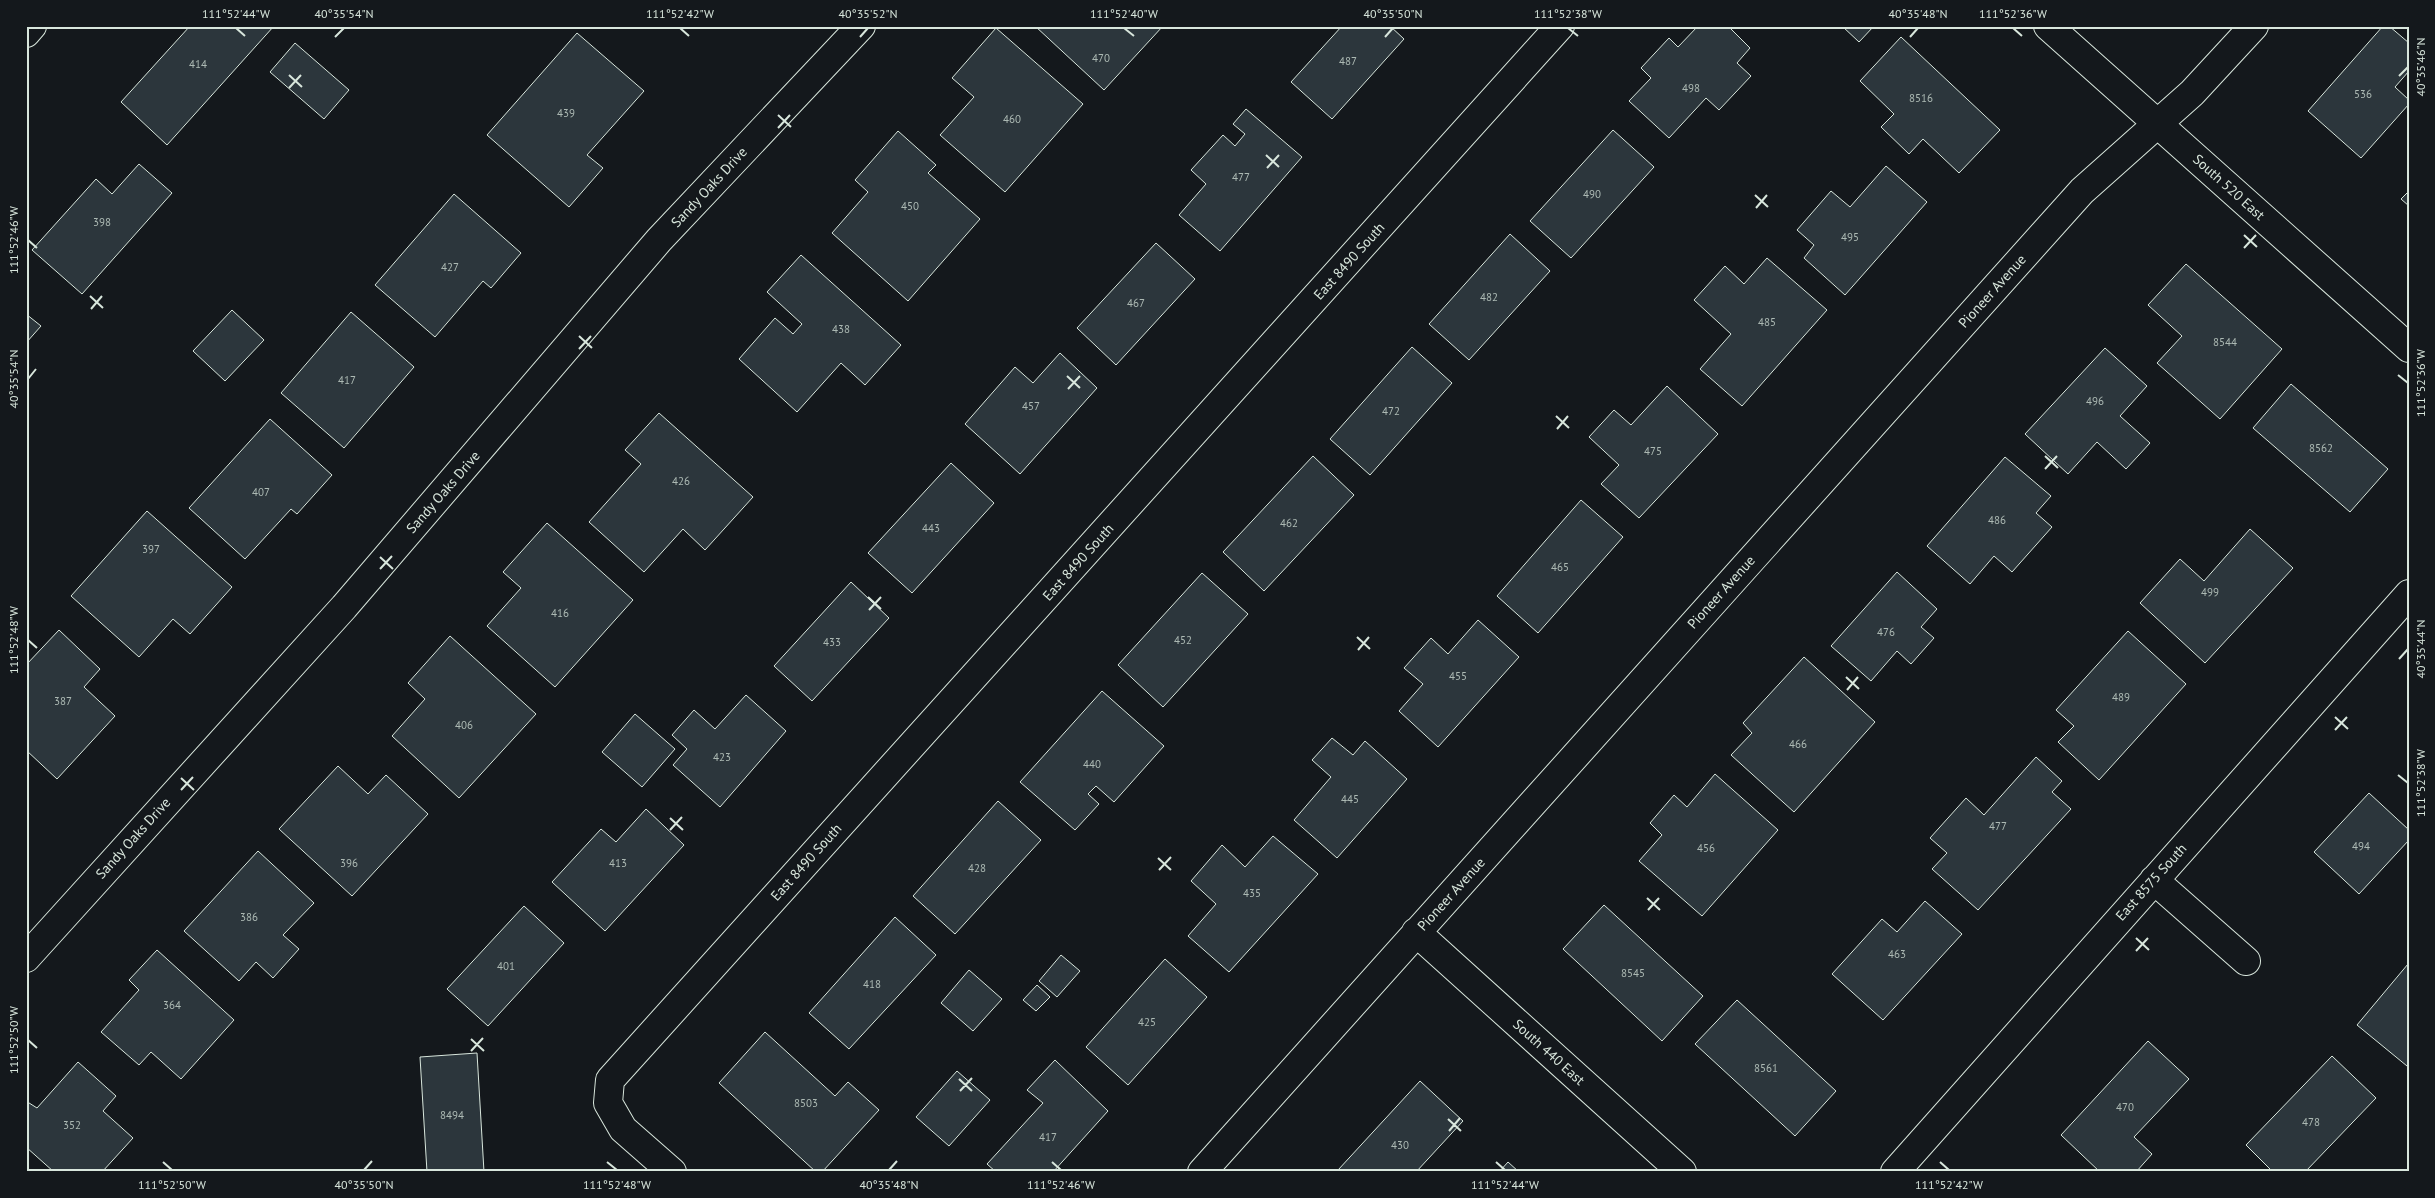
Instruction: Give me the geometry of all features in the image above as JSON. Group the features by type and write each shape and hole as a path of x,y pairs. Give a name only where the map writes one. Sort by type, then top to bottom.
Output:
{"street":[{"path":"26,33 32,26"},
{"name":"Sandy Oaks Drive","path":"26,958 344,607 659,240 861,26"},
{"name":"East 8490 South","path":"672,1172 623,1129 608,1103 610,1080 1560,26"},
{"name":"South 520 East","path":"2048,26 2409,348"},
{"name":"Pioneer Avenue","path":"1202,1172 2075,198 2192,93 2254,26"},
{"name":"East 8575 South","path":"1895,1172 2409,594"},
{"path":"2154,880 2246,961"},
{"name":"South 440 East","path":"1416,932 1682,1172"}],"building":[{"path":"190,26 274,26 167,145 121,102"},
{"path":"1035,26 1163,26 1104,90"},
{"path":"1342,26 1390,26 1404,39 1332,119 1291,82"},
{"path":"1698,26 1728,26 1750,48 1737,63 1751,76 1719,110 1706,98 1669,138 1629,101 1651,78 1641,68 1669,38 1678,47"},
{"path":"1842,26 1874,26 1859,42"},
{"path":"2383,26 2389,26 2409,43 2409,71 2395,87 2409,100 2409,104 2361,158 2308,111"},
{"path":"996,28 1083,104 1005,192 940,135 974,97 952,78"},
{"path":"577,33 644,91 587,155 603,168 569,207 487,135"},
{"path":"1901,37 2000,130 1959,173 1923,139 1909,154 1881,127 1894,114 1860,81"},
{"path":"295,43 349,90 324,119 270,72"},
{"path":"1246,109 1302,157 1220,251 1179,215 1206,184 1191,170 1223,135 1235,146 1245,134 1233,124"},
{"path":"1613,130 1654,167 1571,258 1530,221"},
{"path":"898,131 936,165 928,173 980,219 908,301 832,233 868,192 855,180"},
{"path":"139,164 172,193 82,294 32,250 96,179 112,194"},
{"path":"1886,166 1927,202 1845,295 1804,258 1814,245 1797,230 1831,191 1850,207"},
{"path":"2409,191 2409,206 2401,199"},
{"path":"454,194 521,253 491,288 483,281 435,337 375,285"},
{"path":"1510,234 1550,271 1469,360 1429,324"},
{"path":"1156,243 1195,279 1116,365 1077,328"},
{"path":"801,255 901,345 865,385 841,363 797,412 739,359 775,318 793,334 802,324 767,292"},
{"path":"1767,258 1827,310 1742,406 1700,369 1731,334 1694,300 1725,266 1744,284"},
{"path":"2186,264 2282,349 2220,419 2157,363 2182,336 2148,305"},
{"path":"232,310 264,340 225,381 193,351"},
{"path":"351,312 414,367 344,448 281,393"},
{"path":"26,314 41,326 26,343"},
{"path":"1412,347 1452,383 1370,475 1330,439"},
{"path":"2105,348 2147,386 2120,416 2150,443 2126,469 2097,442 2068,474 2025,434"},
{"path":"1060,353 1097,388 1020,474 965,424 1015,367 1033,383"},
{"path":"2291,384 2388,469 2350,512 2253,428"},
{"path":"1667,386 1718,434 1639,518 1601,484 1619,465 1589,437 1614,410 1631,425"},
{"path":"659,413 753,497 705,550 683,529 644,572 589,522 641,464 625,450"},
{"path":"270,419 332,475 297,514 291,509 245,559 189,508"},
{"path":"1313,456 1354,495 1264,591 1223,552"},
{"path":"2005,457 2051,496 2036,513 2052,527 2012,572 1994,556 1970,584 1927,546"},
{"path":"951,463 994,503 912,593 868,553"},
{"path":"1581,500 1623,537 1538,633 1497,596"},
{"path":"147,511 232,587 190,634 173,619 139,657 71,596"},
{"path":"547,523 633,600 555,687 487,626 521,588 503,572"},
{"path":"2250,529 2293,568 2205,663 2140,603 2180,559 2204,581"},
{"path":"1897,572 1937,609 1921,627 1934,638 1911,664 1897,651 1871,681 1831,646"},
{"path":"1202,573 1248,614 1163,707 1118,665"},
{"path":"851,582 889,618 812,701 774,666"},
{"path":"1478,620 1519,657 1438,747 1399,711 1423,684 1404,668 1431,638 1448,654"},
{"path":"59,630 100,669 84,687 115,716 57,779 26,750 26,665"},
{"path":"2128,631 2186,684 2099,780 2058,742 2074,726 2056,710"},
{"path":"450,636 536,714 459,798 392,736 425,699 408,683"},
{"path":"1804,657 1875,722 1794,812 1731,755 1752,733 1743,723"},
{"path":"1102,691 1164,746 1114,802 1096,786 1088,794 1099,804 1075,830 1020,782"},
{"path":"746,695 786,731 720,807 673,765 687,749 672,735 694,710 715,729"},
{"path":"635,714 675,749 642,787 602,752"},
{"path":"1332,738 1353,755 1365,741 1407,779 1337,858 1294,820 1331,777 1312,760"},
{"path":"2036,757 2062,781 2052,792 2071,809 1978,910 1932,869 1947,853 1930,838 1966,798 1984,815"},
{"path":"338,766 368,794 386,775 428,814 352,896 279,829"},
{"path":"1715,774 1778,830 1702,916 1639,861 1662,835 1650,823 1674,795 1687,807"},
{"path":"2369,793 2409,830 2409,840 2359,894 2314,852"},
{"path":"998,801 1041,840 955,934 913,896"},
{"path":"646,809 684,845 605,931 552,882 601,829 616,842"},
{"path":"1273,836 1318,874 1229,972 1188,936 1216,904 1191,881 1222,845 1245,867"},
{"path":"258,851 314,903 283,935 299,949 273,978 256,962 239,981 184,931"},
{"path":"1925,901 1962,934 1883,1020 1832,974 1882,919 1897,932"},
{"path":"1604,905 1703,996 1662,1041 1563,949"},
{"path":"524,906 564,943 488,1026 447,989"},
{"path":"895,917 936,955 849,1049 809,1013"},
{"path":"157,950 234,1020 181,1079 151,1052 139,1065 101,1032 139,990 129,980"},
{"path":"1061,955 1080,971 1057,997 1039,981"},
{"path":"1165,959 1207,997 1128,1085 1086,1047"},
{"path":"2408,964 2409,1064 2407,1066 2357,1025"},
{"path":"969,970 1002,999 973,1031 941,1003"},
{"path":"1037,985 1050,997 1036,1011 1023,1000"},
{"path":"1737,1000 1836,1091 1795,1136 1695,1044"},
{"path":"765,1032 835,1096 848,1082 879,1110 822,1172 816,1172 719,1083"},
{"path":"2148,1041 2189,1079 2134,1137 2152,1154 2136,1172 2100,1172 2061,1135"},
{"path":"477,1053 484,1172 427,1172 420,1057"},
{"path":"2332,1056 2376,1098 2305,1172 2273,1172 2246,1145"},
{"path":"1055,1060 1108,1111 1053,1172 996,1172 987,1164 1043,1103 1027,1090"},
{"path":"78,1062 116,1096 103,1111 133,1138 102,1172 54,1172 26,1147 26,1101 37,1108"},
{"path":"957,1071 990,1100 949,1146 916,1117"},
{"path":"1420,1081 1463,1121 1416,1172 1340,1172 1338,1170"},
{"path":"1508,1162 1519,1172 1499,1172"}]}
